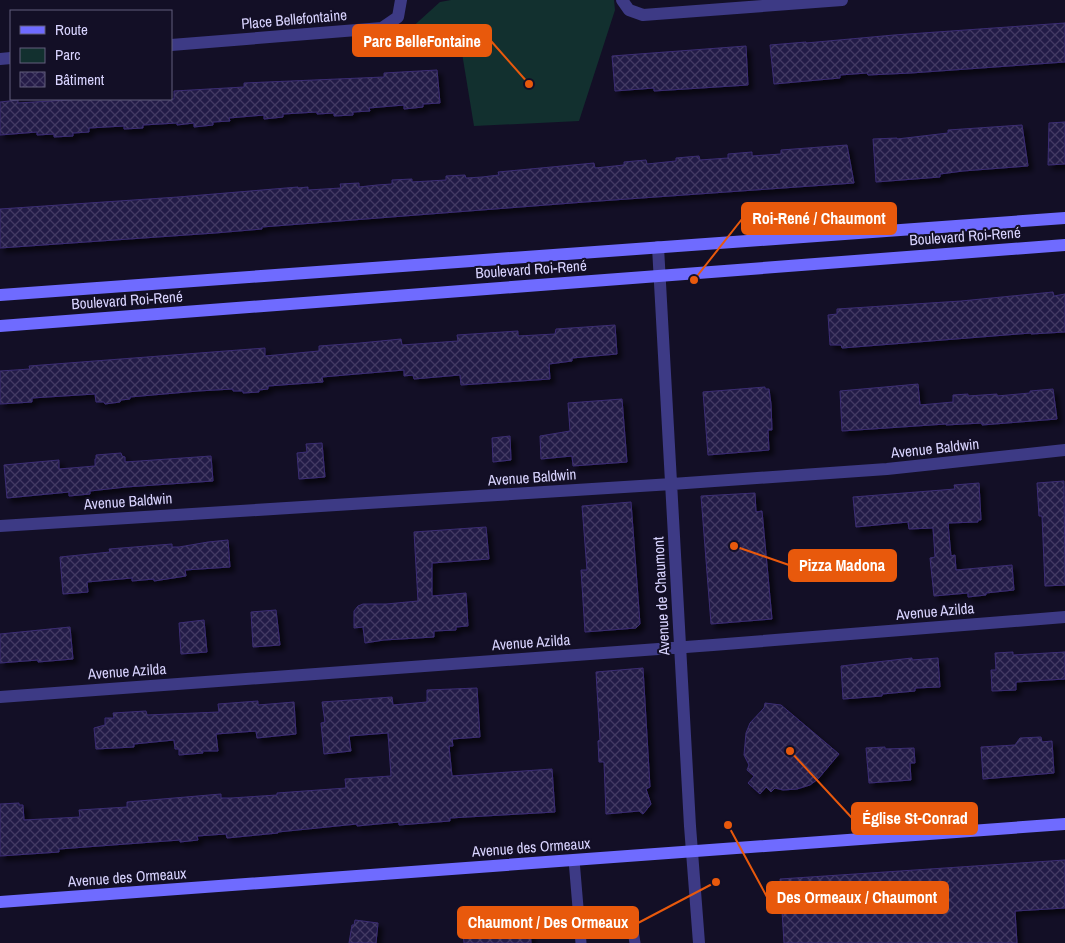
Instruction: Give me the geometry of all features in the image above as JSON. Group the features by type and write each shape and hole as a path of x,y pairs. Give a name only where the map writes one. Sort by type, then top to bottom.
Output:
{"street":[{"name":"Place Bellefontaine","path":"172,45 382,28 398,17 401,0"},
{"path":"622,0 629,10 643,15 842,0"},
{"name":"Boulevard Roi-René","path":"0,295 1065,218"},
{"name":"Boulevard Roi-René","path":"0,326 1065,245"},
{"name":"Avenue de Chaumont","path":"658,247 692,852 699,943"},
{"name":"Avenue Baldwin","path":"0,526 887,469 1065,450"},
{"name":"Avenue Azilda","path":"0,697 1065,617"},
{"name":"Avenue des Ormeaux","path":"0,902 1065,824"}],"lane":[{"path":"574,860 581,943"},
{"path":"579,924 624,920 632,925 635,943"}],"green space":[{"path":"451,0 614,0 615,10 579,121 474,126 461,47 409,30 440,2"}],"building":[{"path":"1065,23 1065,62 911,73 840,75 840,78 774,84 770,45"},
{"path":"746,46 748,85 654,91 654,88 615,91 612,56"},
{"path":"437,70 440,103 423,104 423,107 404,109 404,105 369,108 370,111 353,112 353,115 334,116 334,113 317,114 317,112 283,114 283,117 264,119 264,115 229,118 230,121 213,122 213,125 194,127 194,123 177,125 177,123 143,125 143,128 124,129 124,126 89,128 89,132 73,133 73,136 54,137 54,134 37,135 37,132 0,135 0,102 18,100 18,103 67,100 172,100 174,99 174,91 244,87 244,83 384,77 384,73"},
{"path":"1065,122 1065,164 1048,165 1049,123"},
{"path":"1022,125 1028,166 963,171 940,174 940,177 876,182 873,139 897,139 948,133 948,130"},
{"path":"847,145 854,183 0,248 0,209 298,187 308,187 308,190 341,188 340,184 359,183 359,187 392,184 392,180 412,179 412,182 446,180 446,176 465,175 466,178 482,177 499,175 498,172 594,163 595,168 624,165 624,162 646,160 647,164 676,161 676,158 699,156 700,160 728,158 728,154 752,152 752,156 781,154 781,150"},
{"path":"1053,292 1054,296 1065,294 1065,332 842,348 841,345 830,345 828,315 837,314 837,309 961,301"},
{"path":"615,325 617,354 572,358 572,361 549,364 550,379 461,385 460,375 414,379 413,375 404,376 404,370 322,377 323,382 268,386 268,389 259,390 259,392 243,393 243,391 233,391 233,389 198,391 130,397 130,399 121,400 120,402 105,404 104,402 96,402 95,394 32,398 32,402 0,404 0,371 30,369 29,366 265,348 265,356 319,351 319,346 401,339 402,345 458,341 457,335 518,331 518,336 555,334 556,329"},
{"path":"918,384 920,405 953,402 953,395 997,394 997,396 1053,389 1057,419 982,425 982,423 946,424 842,431 840,391"},
{"path":"765,387 765,389 769,389 771,404 772,430 768,430 769,450 708,455 703,392"},
{"path":"622,399 627,462 573,466 572,456 541,459 540,436 570,431 568,403"},
{"path":"510,436 511,460 493,462 492,438"},
{"path":"322,443 325,477 299,479 297,453 307,452 306,444"},
{"path":"121,453 125,457 125,462 211,456 213,481 126,487 90,491 90,494 69,496 69,492 7,498 4,465 59,460 59,469 95,466 96,455"},
{"path":"1064,481 1065,585 1045,586 1042,516 1039,516 1037,483"},
{"path":"979,483 981,520 978,520 978,522 948,523 951,556 955,555 956,570 1012,565 1014,590 968,597 968,593 934,596 930,558 935,557 933,528 909,529 908,522 856,527 853,497 955,489 954,485"},
{"path":"755,493 756,512 762,511 772,619 711,624 701,496"},
{"path":"631,502 640,624 636,628 585,632 581,570 587,570 582,506"},
{"path":"486,527 489,559 432,563 432,596 466,593 468,626 456,627 456,630 434,631 434,637 365,643 363,627 354,628 354,611 358,606 363,604 418,601 414,532"},
{"path":"228,540 230,567 185,570 186,576 154,581 154,579 132,581 132,578 87,582 88,592 63,594 60,557 110,552 109,549 172,544 172,547 179,547"},
{"path":"276,610 280,645 253,647 251,612"},
{"path":"204,620 207,652 181,654 179,623"},
{"path":"70,627 73,659 0,663 0,634"},
{"path":"1013,652 1013,655 1065,652 1065,679 1016,682 1016,690 992,691 991,670 996,670 995,653"},
{"path":"912,658 912,660 938,658 940,687 915,688 915,691 843,699 841,666"},
{"path":"643,668 650,787 646,789 651,804 643,814 639,811 606,814 604,762 599,762 598,741 600,740 596,672"},
{"path":"477,688 480,737 452,739 453,746 449,746 452,776 552,769 555,812 450,818 450,821 399,825 399,822 357,826 357,824 227,838 226,834 197,836 198,840 180,842 180,840 59,849 59,852 0,856 0,804 19,803 19,805 23,805 24,820 80,817 79,810 127,807 127,802 221,794 221,798 277,795 277,793 346,788 345,779 391,776 388,733 349,736 351,751 324,754 321,723 325,722 322,702 392,697 393,705 427,702 427,690"},
{"path":"258,701 258,705 294,702 296,734 257,738 256,731 216,734 218,751 202,751 203,753 179,755 179,749 175,749 174,740 134,744 134,747 96,749 94,728 105,725 105,718 114,718 113,713 146,711 147,715 219,712 218,704"},
{"path":"765,703 781,705 839,754 818,779 810,785 797,789 783,790 775,788 771,792 766,787 760,794 748,783 754,776 747,770 749,765 744,755 746,733 750,723 764,708"},
{"path":"1041,737 1042,742 1052,741 1054,773 983,779 981,747 1015,745 1020,738"},
{"path":"885,747 885,749 914,748 915,763 910,763 911,780 869,783 866,748"},
{"path":"1065,860 1065,908 1015,911 1017,943 784,943 780,879"},
{"path":"355,920 378,923 376,943 349,943 352,925 354,925"},
{"path":"530,926 531,943 464,943 463,932"}],"place":[{"name":"Parc BelleFontaine","path":"529,84"},
{"name":"Roi-René / Chaumont","path":"694,280"},
{"name":"Pizza Madona","path":"734,546"},
{"name":"Église St-Conrad","path":"790,751"},
{"name":"Des Ormeaux / Chaumont","path":"728,825"},
{"name":"Chaumont / Des Ormeaux","path":"716,882"}]}
